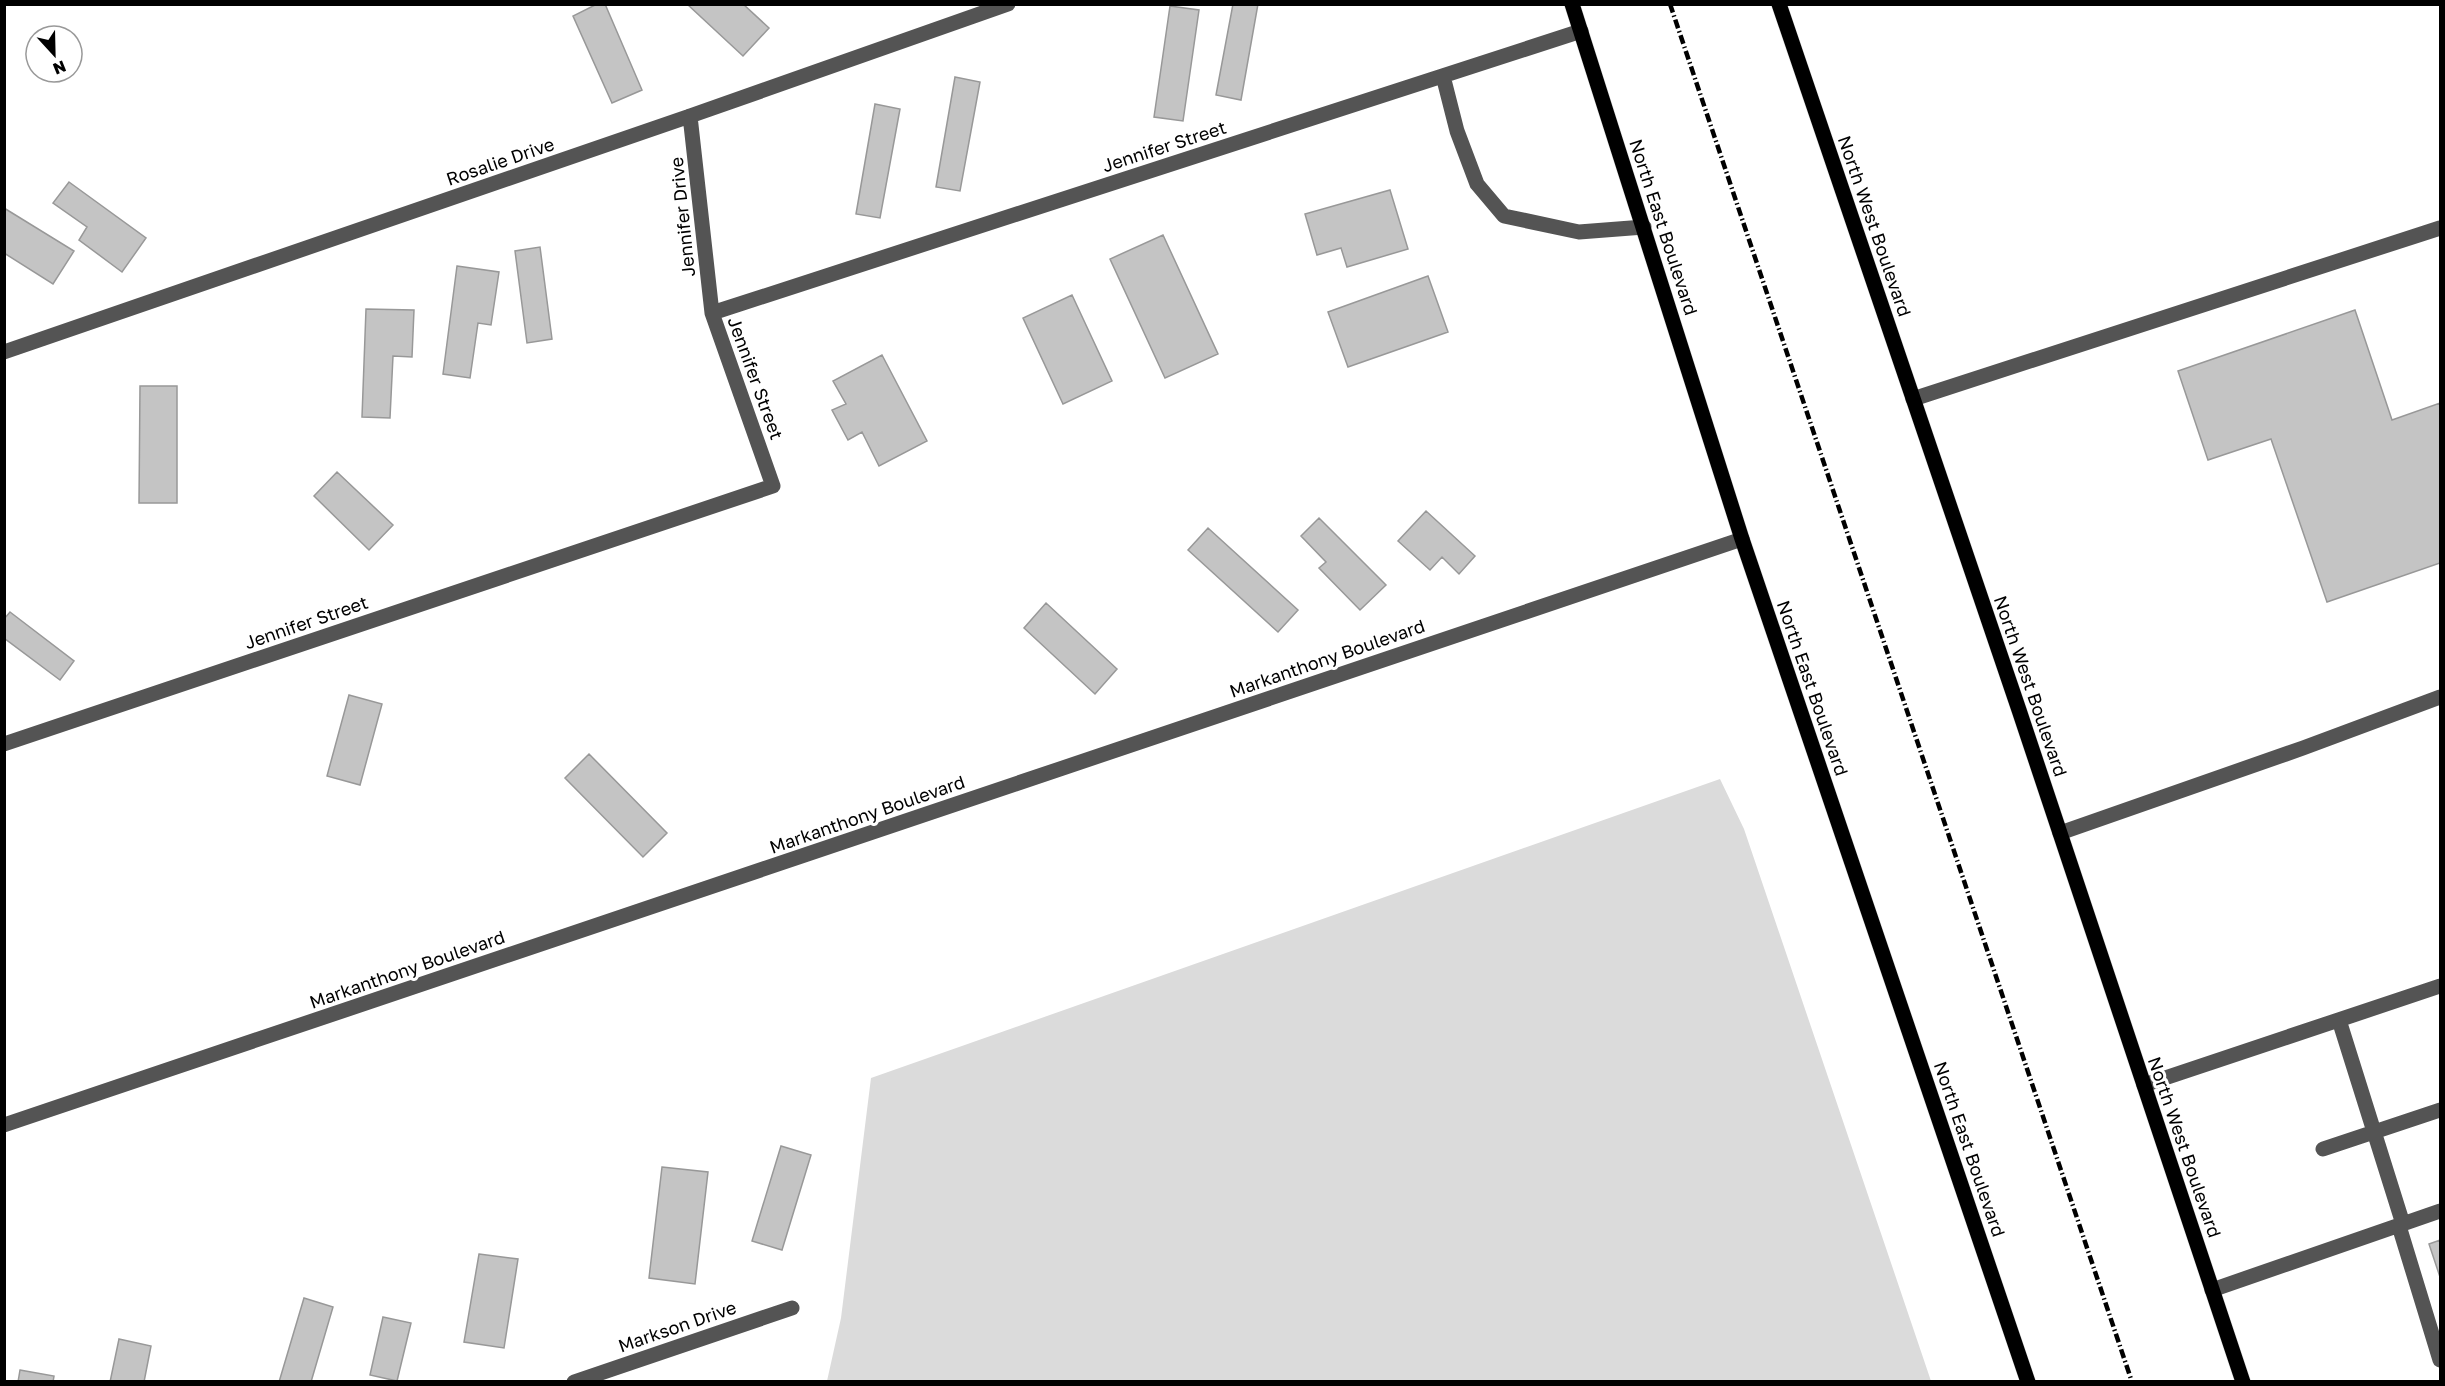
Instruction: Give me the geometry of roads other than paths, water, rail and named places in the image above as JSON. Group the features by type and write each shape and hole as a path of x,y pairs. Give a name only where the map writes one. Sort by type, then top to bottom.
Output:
{"main road":[{"name":"North East Boulevard","path":"1572,4 1742,539 2028,1382"},
{"name":"North West Boulevard","path":"1779,4 2243,1382"}],"lane":[{"name":"Rosalie Drive","path":"4,352 1008,4"},
{"name":"Jennifer Street","path":"4,744 773,486 712,313 1581,31"},
{"path":"1443,76 1456,131 1477,184 1504,216 1579,232 1644,228"},
{"name":"Jennifer Drive","path":"690,116 712,313"},
{"path":"1913,399 2440,228"},
{"name":"Markanthony Boulevard","path":"4,1125 1742,539"},
{"path":"2060,833 2440,697"},
{"path":"2144,1085 2440,986"},
{"path":"2338,1020 2374,1132 2440,1360"},
{"path":"2323,1149 2440,1110"},
{"path":"2212,1290 2440,1211"},
{"name":"Markson Drive","path":"574,1382 792,1308"}],"railway":[{"path":"1670,4 2132,1382"}]}
